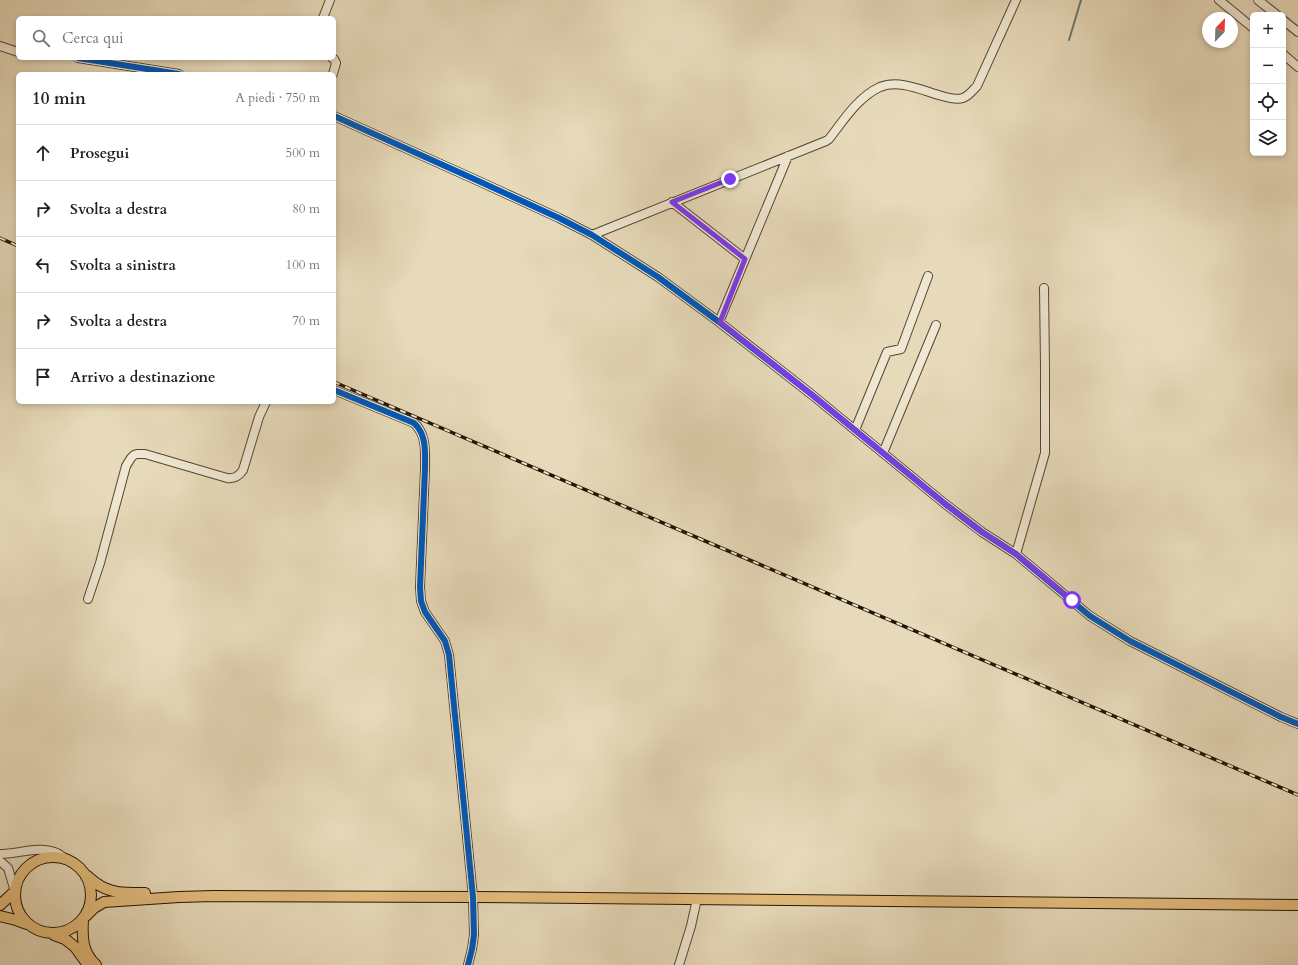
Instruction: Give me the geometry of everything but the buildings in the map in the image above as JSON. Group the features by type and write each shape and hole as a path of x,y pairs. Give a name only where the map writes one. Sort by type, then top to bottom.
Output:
{"main road":[{"path":"0,905 14,891 18,879 34,861 57,857 68,860 96,883 106,889 116,892 179,897"},
{"path":"85,874 89,884 90,905 84,918 83,942 87,953 96,965"},
{"path":"14,891 19,913 29,925"},
{"path":"50,934 63,933 73,928 94,908 104,902 179,897 473,897 1298,906"},
{"path":"0,916 16,920 37,930 65,939 75,947 88,965"}],"street":[{"path":"324,16 330,0"},
{"path":"592,235 828,139 860,101 880,87 888,85 906,86 948,98 964,98 977,86 1016,0"},
{"path":"1220,0 1250,25"},
{"path":"1258,0 1273,12"},
{"path":"1286,22 1298,32"},
{"path":"0,46 16,51"},
{"path":"1286,57 1298,67"},
{"path":"91,60 166,72"},
{"path":"334,60 336,63 334,72"},
{"path":"336,117 559,218 592,235 658,277 720,322 970,523 1016,554 1090,616 1130,640 1281,717 1298,724"},
{"path":"720,322 788,156"},
{"path":"672,202 745,259"},
{"path":"855,430 887,352 901,349 928,276"},
{"path":"1016,554 1045,453 1046,367 1044,288"},
{"path":"883,453 936,325"},
{"path":"336,391 414,423 419,428 424,440 426,450 420,588 425,612 445,641 449,656 473,897 474,935 468,965"},
{"path":"88,598 100,563 123,475 131,458 137,454 145,454 227,478 234,478 240,474 242,470 265,404"},
{"path":"0,854 30,850 46,850 57,853 68,860"},
{"path":"0,862 8,868 14,891"},
{"path":"679,965 691,926 697,899"}],"waterway":[{"path":"1069,40 1081,0"}],"railway":[{"path":"0,238 16,245"},
{"path":"336,383 1298,795"}],"cycle path":[{"path":"91,60 166,72"},
{"path":"336,117 559,218 592,235 658,277 719,322 811,394 944,503 982,532 1016,554 1090,616 1130,641 1281,717 1298,724"},
{"path":"336,391 414,423 423,438 425,450 425,469 420,587 421,601 425,612 445,641 449,655 473,897 474,935 468,965"}],"route":[{"path":"730,179 672,202 745,259 720,322 944,503 982,532 1016,554 1072,600"}]}
